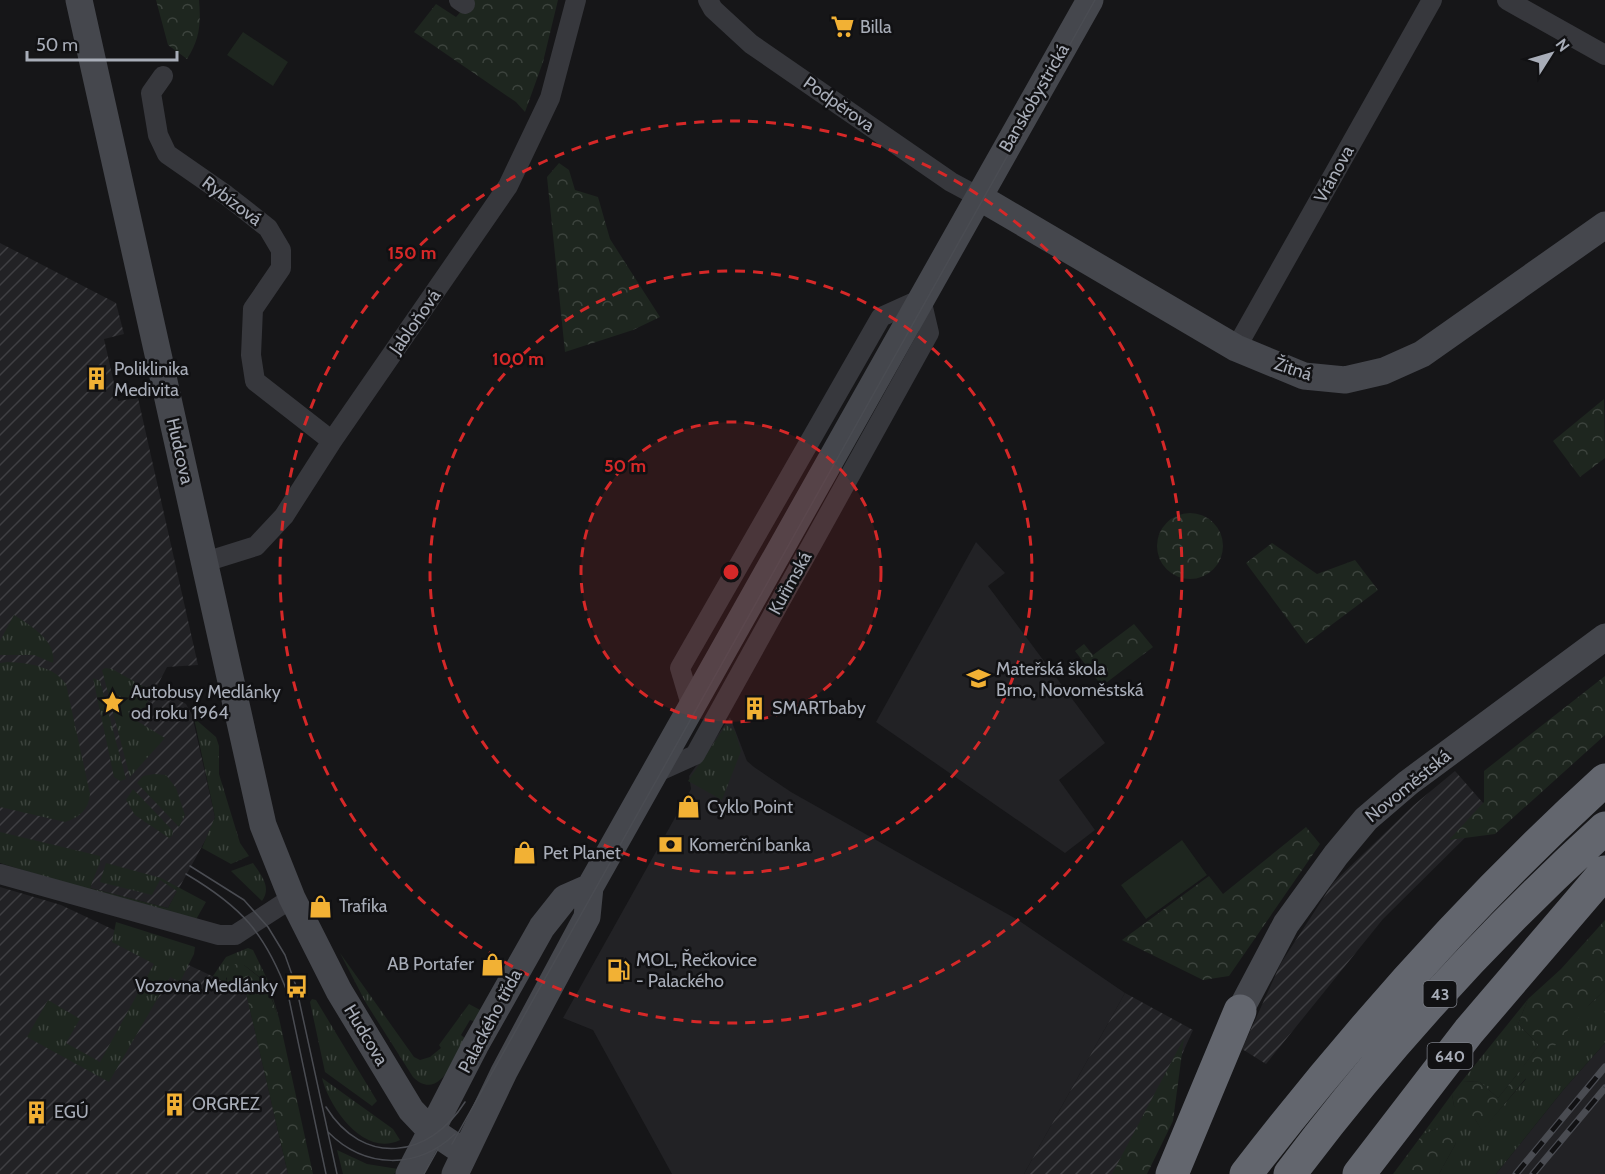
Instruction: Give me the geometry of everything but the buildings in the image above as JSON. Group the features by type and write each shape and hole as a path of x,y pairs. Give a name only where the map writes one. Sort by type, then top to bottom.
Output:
{"highway":[{"name":"43","path":"1246,1174 1324,1076 1441,941 1498,882 1605,780"},
{"name":"43","path":"1290,1174 1364,1081 1436,999 1498,931 1605,828"},
{"name":"640","path":"1359,1174 1469,1031 1605,872"},
{"path":"1172,1174 1240,1011"}],"street":[{"name":"Hudcova","path":"80,0 263,825 292,898 339,991 411,1110 433,1131 460,1163"},
{"name":"Jabloňová","path":"205,562 256,546 284,516 332,441 508,186 549,98 576,0"},
{"name":"Podpěrova","path":"708,0 713,9 751,44 951,182 979,197"},
{"name":"Banskobystrická","path":"979,197 1090,0"},
{"name":"Vránova","path":"1236,348 1432,0"},
{"path":"1508,0 1605,55"},
{"name":"Rybízová","path":"163,76 151,93 158,135 166,154 226,195 267,228 281,250 281,268 253,309 251,355 255,381 332,441"},
{"name":"Kuřimská","path":"652,774 979,197"},
{"name":"Žitná","path":"979,197 1236,348 1304,376 1345,380 1384,371 1422,354 1605,225"},
{"name":"Kuřimská","path":"652,774 695,755 929,333 921,299"},
{"name":"Novoměstská","path":"1240,1011 1286,924 1336,855 1366,819 1408,783 1605,637"},
{"name":"Palackého třída","path":"460,1163 587,917 590,886 652,774"},
{"path":"0,874 219,935 235,935 292,898"},
{"name":"Palackého třída","path":"409,1174 475,1046 550,914 566,898 590,886"}],"shaded area":[{"path":"0,243 116,303 124,334 104,339 118,401 138,398 198,665 167,667 156,688 186,704 192,715 215,817 211,830 168,908 90,888 92,880 0,856"},
{"name":"Mateřská škola Brno, Novoměstská","path":"976,542 1005,573 988,586 1105,743 1059,780 1095,830 1065,853 876,722"},
{"path":"730,717 747,761 754,767 791,792 1018,920 1125,993 1024,1174 672,1174 593,1030 563,1018 691,789 689,776"},
{"path":"1455,771 1491,812 1383,919 1266,1064 1242,1049 1281,963 1333,883 1414,805"},
{"path":"0,887 61,905 246,992 288,1174 0,1174"},
{"path":"1125,993 1193,1030 1128,1174 1024,1174"},
{"path":"1605,1043 1605,1174 1496,1174 1564,1089"}],"green space":[{"path":"156,0 199,0 199,31 195,45 187,59 168,45"},
{"path":"471,0 558,0 543,62 525,112 516,102 414,32 436,4 456,17"},
{"path":"243,32 288,62 273,86 227,55"},
{"path":"559,163 569,170 575,190 598,197 610,239 660,317 633,330 565,352 547,177"},
{"path":"1604,399 1605,458 1580,477 1553,441"},
{"path":"1190,513 1203,515 1213,523 1221,533 1223,546 1221,559 1213,569 1203,577 1190,579 1177,577 1167,569 1159,559 1157,546 1159,533 1167,523 1177,515"},
{"path":"1272,543 1317,574 1355,560 1378,590 1306,644 1246,563"},
{"path":"14,615 47,641 53,655 53,663 34,655 0,655 0,641"},
{"path":"1134,624 1153,647 1102,686 1075,651 1084,644 1093,655"},
{"path":"8,662 47,669 66,684 90,794 85,808 79,815 65,822 0,807 0,663"},
{"path":"112,669 153,692 137,721 165,738 130,777 102,670"},
{"path":"1605,676 1605,735 1495,834 1449,840 1484,802 1484,771"},
{"path":"93,678 100,681 126,779 120,781 114,777"},
{"path":"194,718 216,737 219,746 219,774 240,843 249,856 231,864 202,848 215,817"},
{"path":"726,725 735,731 741,751 722,800 688,781"},
{"path":"166,775 176,788 185,815 179,827 137,783 143,776"},
{"path":"133,789 173,831 172,836 169,838 135,815 126,800"},
{"path":"1306,827 1320,844 1229,976 1203,980 1122,940 1209,876 1223,894"},
{"path":"0,832 100,856 90,888 168,908 177,891 160,880 152,895 100,882 106,863 161,878 206,902 194,923 0,863"},
{"path":"1182,840 1207,875 1146,919 1121,885"},
{"path":"253,863 266,886 262,901 231,871"},
{"path":"1605,920 1605,990 1590,1004 1531,1074 1522,1068 1539,1045 1518,1024 1528,999 1561,969"},
{"path":"116,922 195,947 194,954 180,982 170,977 109,1082 27,1037 48,1000 80,1019 66,1043 100,1062 154,964 112,942"},
{"path":"248,948 253,950 268,981 279,1018 266,982 244,965 226,978 227,983 213,976 226,957"},
{"path":"340,953 414,1057 420,1060 430,1057 441,1048 439,1045 469,1004 482,1011 476,1022 470,1020 461,1035 466,1039 452,1066 439,1081 431,1085 422,1084 413,1077 366,1003"},
{"path":"235,964 244,965 265,982 279,1018 313,1174 288,1174 246,993 227,983 227,969"},
{"path":"1605,990 1605,1043 1564,1089 1496,1174 1439,1174 1456,1143 1438,1128 1422,1135 1452,1094 1454,1106 1475,1119 1482,1130 1526,1079 1519,1072 1498,1098 1480,1082 1462,1081 1528,999 1518,1024 1539,1045 1523,1067"},
{"path":"312,999 316,1000 377,1101 372,1106 325,1072 310,1002"},
{"path":"1184,1038 1173,1121 1147,1174 1112,1174"},
{"path":"1519,1072 1526,1078 1482,1131 1475,1119 1464,1121 1454,1106 1452,1094 1462,1081 1480,1082 1498,1098"},
{"path":"322,1078 393,1129 400,1140 387,1144 374,1142 361,1136 340,1115"},
{"path":"1438,1128 1450,1132 1456,1143 1439,1174 1393,1174 1422,1135"},
{"path":"337,1150 367,1164 398,1169 394,1174 343,1174"}],"tram line":[{"path":"452,1144 1095,0"},
{"path":"190,866 244,900 268,927 285,955 296,986 337,1174"},
{"path":"186,874 237,910 260,938 279,973 288,994 326,1174"},
{"path":"326,1107 341,1126 358,1140 377,1147 396,1148 415,1144 433,1135 450,1121 465,1102"},
{"path":"328,1132 358,1153 391,1160 408,1159 424,1154 440,1146 455,1134"},
{"path":"424,1174 438,1149"}],"railway":[{"path":"1516,1174 1605,1067"},
{"path":"1533,1174 1605,1088"}],"place":[{"name":"Billa","path":"842,27"},
{"name":"Poliklinika Medivita","path":"96,379"},
{"name":"Mateřská škola Brno, Novoměstská","path":"978,679"},
{"name":"Autobusy Medlánky od roku 1964","path":"113,702"},
{"name":"SMARTbaby","path":"754,708"},
{"name":"Cyklo Point","path":"689,807"},
{"name":"Komerční banka","path":"671,845"},
{"name":"Pet Planet","path":"525,853"},
{"name":"Trafika","path":"321,906"},
{"name":"AB Portafer","path":"492,964"},
{"name":"MOL, Řečkovice - Palackého","path":"618,970"},
{"name":"Vozovna Medlánky","path":"296,986"},
{"name":"ORGREZ","path":"174,1104"},
{"name":"EGÚ","path":"36,1112"}]}
